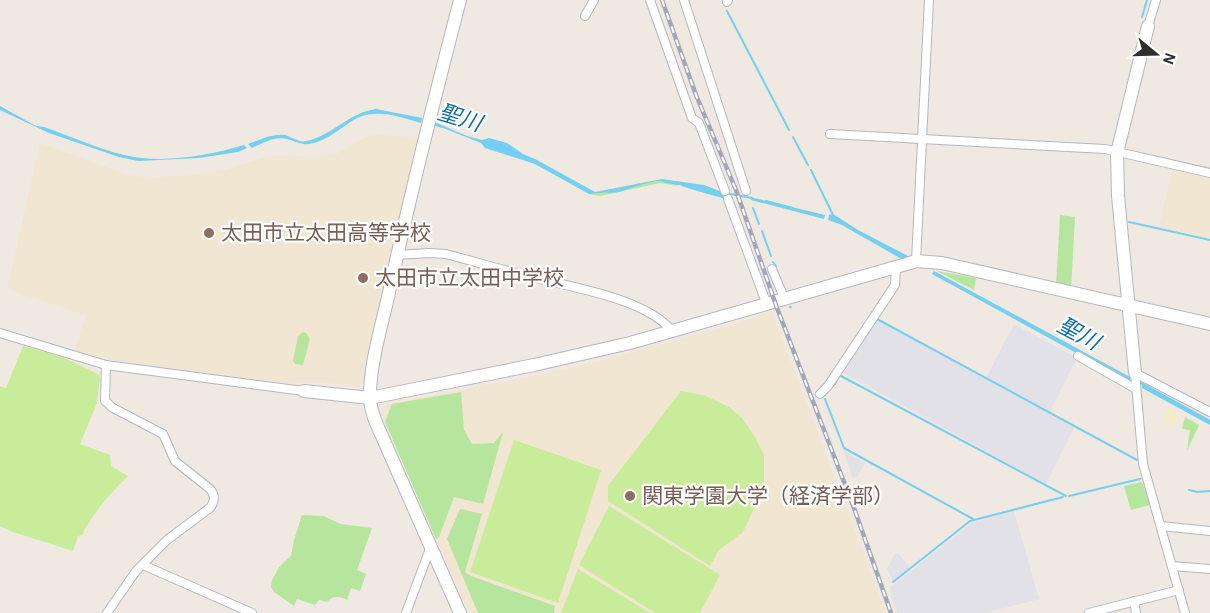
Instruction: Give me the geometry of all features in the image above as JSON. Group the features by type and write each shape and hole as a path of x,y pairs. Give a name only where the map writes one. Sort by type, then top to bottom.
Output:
{"street":[{"path":"460,0 427,125 397,255 376,356 370,398 377,425 460,613"},
{"path":"585,16 594,0"},
{"path":"650,0 692,118 699,123 767,305"},
{"path":"684,0 746,191"},
{"path":"916,261 929,0"},
{"path":"1156,0 1117,153 1118,196 1143,464 1187,613"},
{"path":"830,134 1105,150 1210,173"},
{"path":"397,255 446,254 598,293 625,301 662,321 672,331"},
{"path":"0,333 106,365 370,398 584,354 785,300 916,261 942,263 1210,324"},
{"path":"820,394 828,386 895,285 896,267"},
{"path":"772,269 785,300"},
{"path":"1078,356 1210,412"},
{"path":"106,365 105,401 113,408 163,434 175,461 214,494 211,507 167,540 136,571 107,613"},
{"path":"1161,525 1210,531"},
{"path":"406,613 431,546"},
{"path":"143,566 252,613"},
{"path":"1172,566 1210,569"},
{"path":"1092,613 1179,590"},
{"path":"1134,601 1136,613"}],"shaded area":[{"name":"太田市立太田高等学校","path":"383,134 419,139 364,383 356,388 330,383 288,383 225,376 114,360 78,352 76,346 86,315 12,291 8,287 40,143 128,175 151,178 214,173 279,155 317,158 336,154 371,135"},
{"path":"1173,169 1210,177 1210,238 1159,227"},
{"name":"関東学園大学（経済学部）","path":"772,312 886,613 469,613 381,413 385,405 575,367"},
{"path":"878,318 986,378 1014,324 1077,358 1050,412 1075,426 1046,484 842,372"},
{"path":"843,450 865,463 858,476 853,478"},
{"path":"1014,511 1039,599 985,613 897,613 890,593 891,587 972,523"},
{"path":"898,553 910,568 893,582 887,569 895,554"}],"green space":[{"path":"657,181 675,182 678,186 660,183 600,196 589,194"},
{"path":"1060,215 1075,217 1071,289 1056,286"},
{"path":"937,271 976,278 974,290"},
{"path":"303,332 310,339 303,365 295,364 293,361 298,336"},
{"path":"23,346 63,357 98,374 100,378 97,403 80,444 110,455 111,466 128,476 102,504 82,535 78,536 73,551 0,526 0,386 6,388"},
{"path":"681,391 706,396 729,407 741,417 764,455 764,487 743,532 719,550 710,566 608,501 608,486"},
{"path":"461,392 464,430 472,444 494,443 503,432 483,504 454,497 439,537 436,539 385,422 392,404"},
{"path":"1185,417 1199,425 1187,451 1190,430 1182,429"},
{"path":"514,440 601,470 558,603 470,572"},
{"path":"1142,482 1150,505 1131,510 1124,486"},
{"path":"609,506 720,575 700,613 655,613 579,565"},
{"path":"460,509 482,514 465,572 555,606 554,613 478,613 447,539"},
{"path":"302,515 323,516 341,524 372,528 357,570 366,574 360,591 351,588 347,600 336,597 327,602 319,600 315,605 297,599 294,606 274,592 271,587 279,567 291,556"},
{"path":"578,569 650,613 561,613"}],"sand":[{"path":"1168,407 1178,413 1175,425 1163,422"}],"water":[{"path":"0,106 36,126 139,158 169,159 244,145 247,148 238,152 199,158 138,161 119,157 49,133 0,110"},
{"path":"376,109 422,118 421,123 392,115 373,114 355,119 315,143 303,144 278,138 252,148 248,144 276,135 307,141 326,134 357,115"},
{"path":"432,121 467,136 482,140 489,138 507,143 523,154 595,192 662,179 704,185 722,192 725,199 675,182 657,181 589,194 535,164 485,148 481,143 431,125"},
{"path":"750,197 825,215 824,219 751,200"},
{"path":"833,214 908,256 905,261 842,225 828,220 829,215"},
{"path":"934,271 1130,377 1131,383 932,274"},
{"path":"1142,383 1210,421 1210,425 1142,388"}],"waterway":[{"path":"1142,17 1147,0"},
{"path":"727,11 789,130"},
{"path":"793,137 808,165"},
{"path":"811,170 833,215"},
{"name":"聖川","path":"663,181 678,184"},
{"name":"聖川","path":"608,192 640,184"},
{"name":"聖川","path":"725,193 752,198"},
{"name":"聖川","path":"766,201 793,208"},
{"path":"753,208 759,224"},
{"path":"1129,222 1210,240"},
{"path":"762,231 771,256"},
{"path":"773,262 776,266"},
{"path":"877,319 1137,460"},
{"path":"835,384 840,374"},
{"path":"841,376 1066,496"},
{"name":"聖川","path":"1139,382 1210,421"},
{"path":"825,399 844,448 973,519"},
{"path":"1069,496 1140,479"},
{"path":"1189,490 1210,491"},
{"path":"893,582 970,521 1063,497"}],"railway":[{"path":"662,0 696,95 736,190 777,308 854,508 891,613"}],"place":[{"name":"太田市立太田高等学校","path":"209,233"},
{"name":"太田市立太田中学校","path":"363,278"},
{"name":"関東学園大学（経済学部）","path":"630,496"}]}
